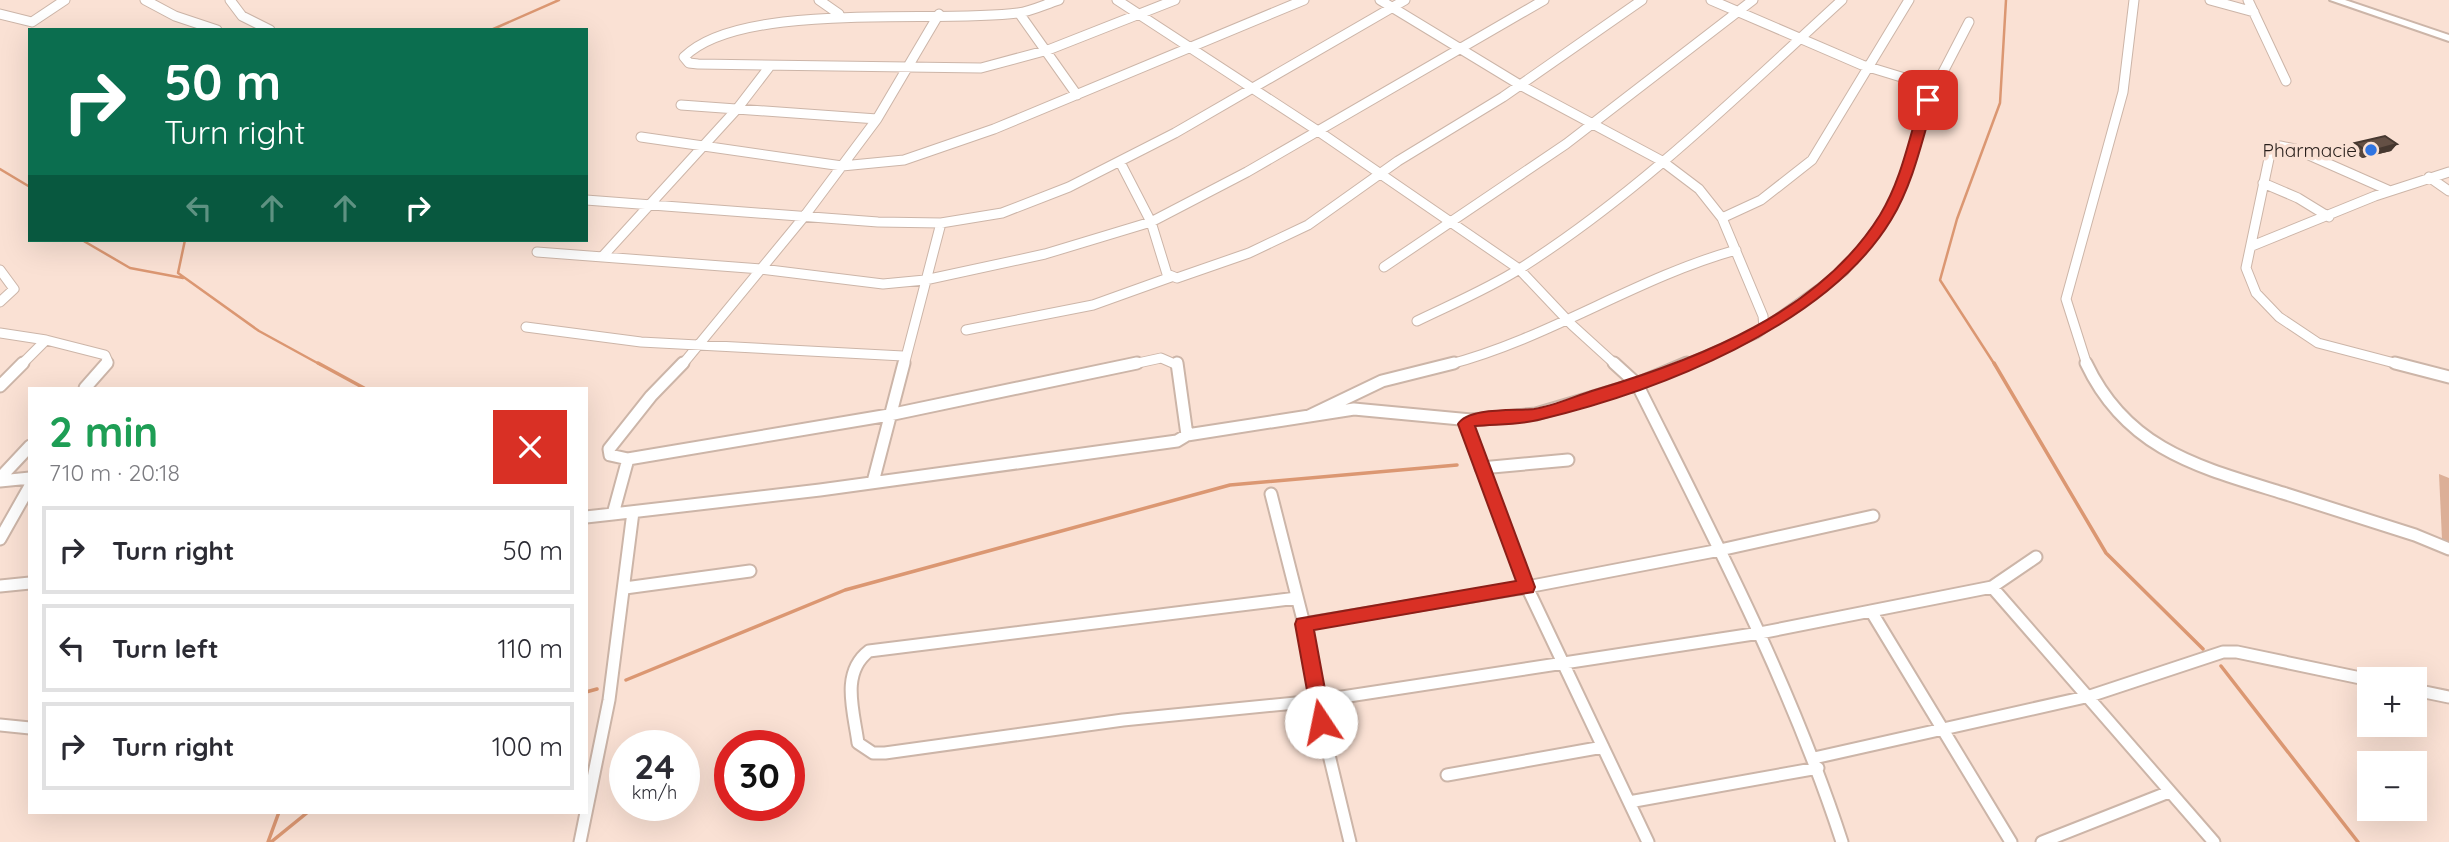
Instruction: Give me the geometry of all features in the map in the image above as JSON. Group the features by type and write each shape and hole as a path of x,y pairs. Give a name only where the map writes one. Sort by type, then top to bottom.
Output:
{"street":[{"path":"0,14 32,22 65,0"},
{"path":"145,0 175,16 211,28"},
{"path":"230,0 256,28"},
{"path":"820,0 839,14"},
{"path":"1059,0 1018,13 839,14 743,24 716,36 684,57 689,63 909,69 981,68 1048,50 1175,0"},
{"path":"1117,0 1318,131 1519,270 1568,321 1637,384 1760,633 1816,763 1842,842"},
{"path":"641,137 842,166 884,164 916,157 994,129 1304,0"},
{"path":"1380,0 1520,85 1662,161 1699,189 1722,218 1763,316 1764,328"},
{"path":"588,200 803,218 941,223 1002,213 1036,202 1119,162 1255,89 1405,0"},
{"path":"537,252 761,270 883,284 925,281 1045,254 1151,222 1318,131 1544,0"},
{"path":"966,330 1093,305 1249,253 1308,225 1379,174 1520,85 1642,0"},
{"path":"1711,0 1868,67 1934,87"},
{"path":"1384,267 1499,191 1752,0"},
{"path":"1417,321 1519,270 1662,161 1842,0"},
{"path":"1722,218 1761,200 1812,160 1909,0"},
{"path":"2134,0 2123,92 2066,299 2087,365 2103,393 2122,416 2153,442 2189,464 2415,535 2449,550"},
{"path":"2210,0 2254,12"},
{"path":"2248,0 2286,81"},
{"path":"2335,0 2449,38"},
{"path":"1018,13 1048,50 1077,94"},
{"path":"939,14 909,69 842,166 701,345 651,396 609,449 610,455 628,459 889,415 1171,358 1177,362 1187,435"},
{"path":"588,517 1123,450 1177,441 1187,435 1354,409 1471,420 1536,414 1637,384 1764,328 1843,271 1884,220 1898,194 1934,87 1951,62 1969,22"},
{"path":"602,257 737,109 770,66"},
{"path":"681,105 877,119"},
{"path":"2388,190 2295,149 2280,146 2271,149 2246,268 2256,293 2267,307 2298,331 2339,350 2449,377"},
{"path":"1119,162 1151,222 1167,274 1171,277"},
{"path":"2252,246 2329,218 2388,190 2449,172"},
{"path":"2429,177 2449,191"},
{"path":"2263,183 2298,198 2329,218"},
{"path":"873,482 903,356 941,223"},
{"path":"1308,416 1382,381 1470,359 1568,321 1707,258 1736,250"},
{"path":"0,270 14,289 0,302"},
{"path":"526,327 588,338 903,356"},
{"path":"0,333 46,340 105,355 108,362 86,387"},
{"path":"0,386 46,340"},
{"path":"1471,420 1466,424 1466,429 1527,587 1648,842"},
{"path":"0,479 28,448"},
{"path":"613,514 628,459"},
{"path":"1481,468 1568,460"},
{"path":"0,479 28,478"},
{"path":"0,539 28,490"},
{"path":"1271,494 1304,624 1316,701 1349,842"},
{"path":"588,803 609,700 633,512"},
{"path":"1304,624 1527,587 1720,550 1872,516"},
{"path":"1297,598 869,651 858,656 851,670 858,743 873,753 886,753 1123,720 1316,701 1760,633 1992,587 2036,557"},
{"path":"625,588 750,571"},
{"path":"0,586 28,583"},
{"path":"1992,587 2090,696 2214,842"},
{"path":"1871,611 1940,730 2011,842"},
{"path":"1629,802 1816,763 1940,730 2090,696 2223,652 2250,654 2357,677"},
{"path":"2427,692 2449,697"},
{"path":"0,725 28,728"},
{"path":"1447,775 1603,747"},
{"path":"2042,842 2169,792"},
{"path":"580,842 586,814"}],"shaded area":[{"path":"2439,474 2449,478 2449,544 2442,539"}],"building":[{"path":"2385,136 2397,144 2368,152 2355,143"}],"waterway":[{"path":"496,28 559,0"},
{"path":"1995,365 1940,280 1957,219 2000,103 2006,0"},
{"path":"0,169 28,186"},
{"path":"85,242 130,268 183,278"},
{"path":"185,242 178,273 259,331 321,365"},
{"path":"318,363 362,387"},
{"path":"1994,363 2106,553 2203,649"},
{"path":"626,680 845,590 1230,485 1457,465"},
{"path":"2221,666 2358,842"},
{"path":"588,691 597,689"},
{"path":"268,842 278,814"},
{"path":"271,842 306,814"}],"place":[{"name":"Pharmacie","path":"2371,150"}],"route":[{"path":"1321,722 1304,624 1470,594 1527,587 1466,424 1471,420 1536,414 1637,384 1756,334 1843,271 1884,220 1898,194 1928,100"}]}
